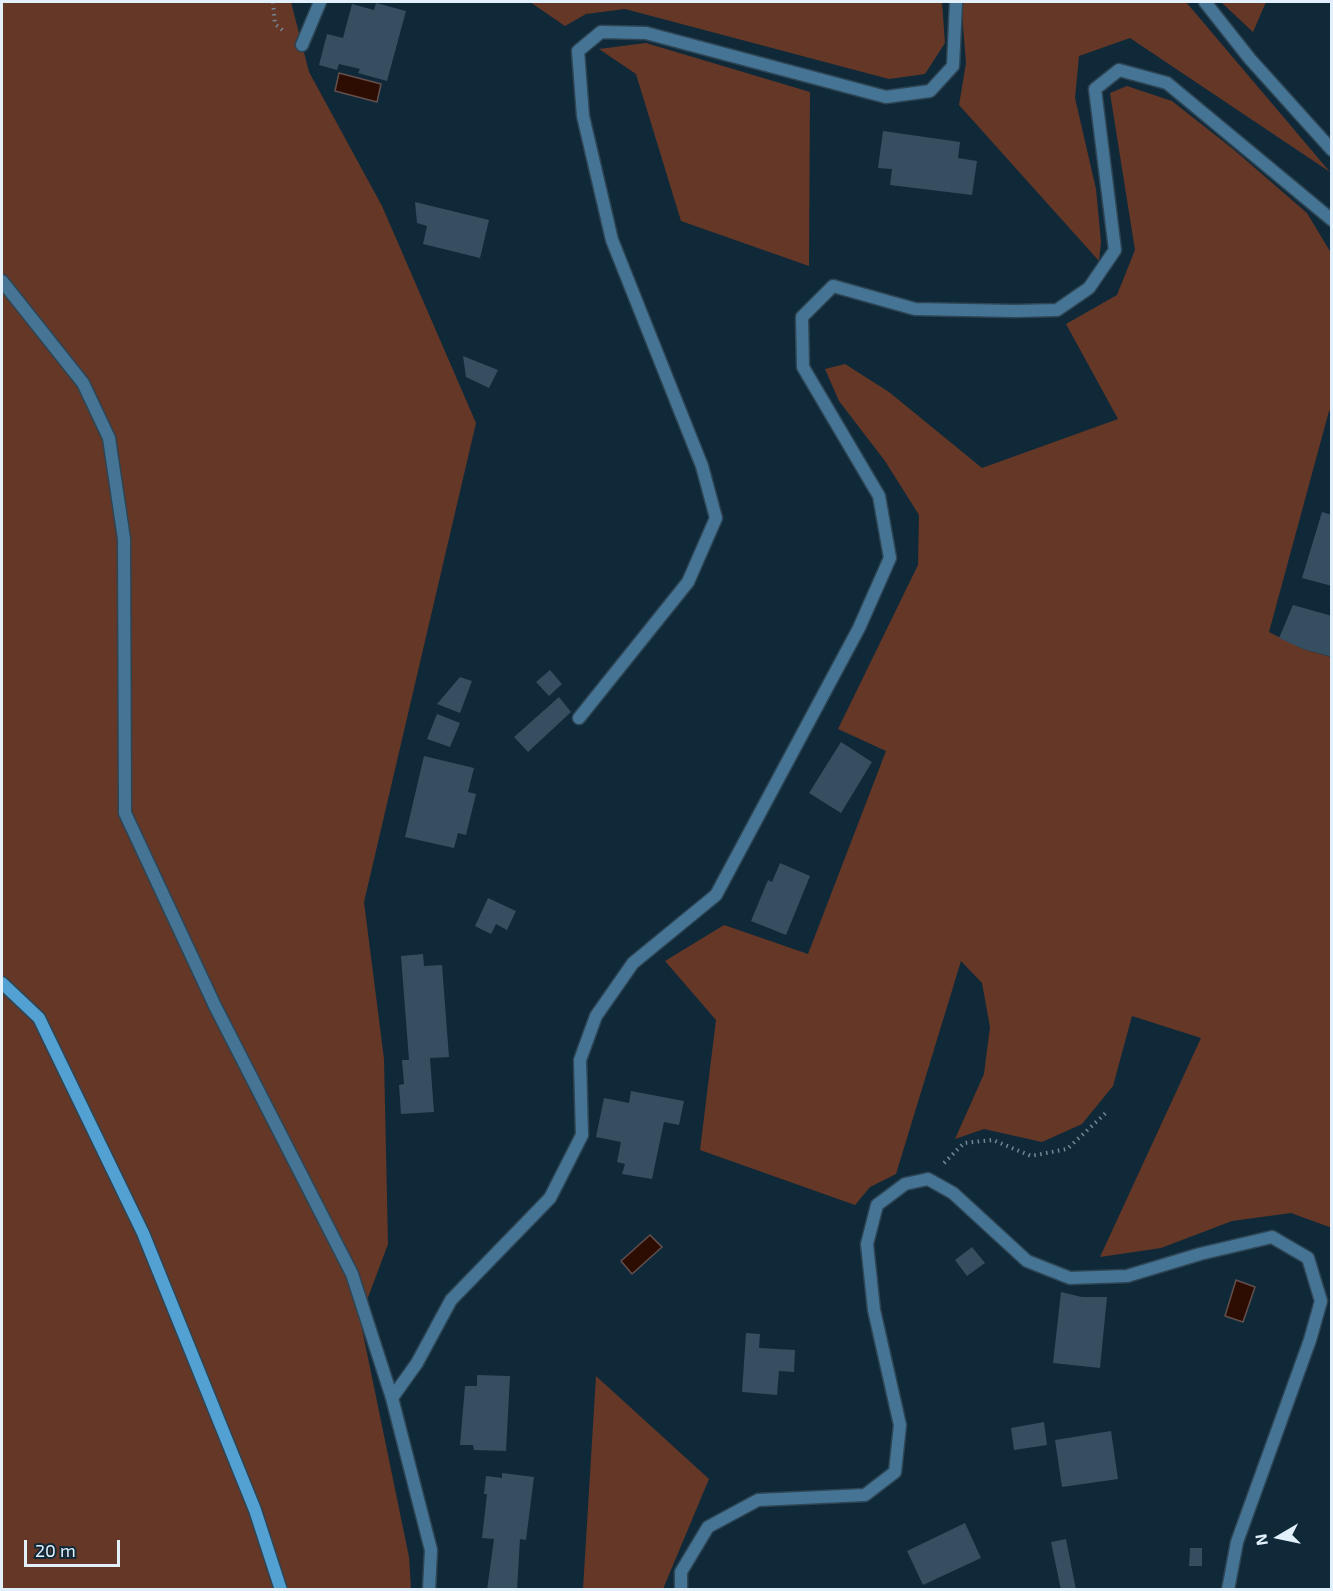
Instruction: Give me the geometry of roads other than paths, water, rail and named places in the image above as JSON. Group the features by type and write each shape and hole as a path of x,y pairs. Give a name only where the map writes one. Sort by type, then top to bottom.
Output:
{"main road":[{"path":"2,983 39,1018 143,1233 255,1510 281,1590"}],"street":[{"path":"302,45 320,2"},
{"path":"579,718 688,582 716,518 702,466 612,240 583,116 578,51 601,32 646,33 886,97 930,91 953,66 956,2"},
{"path":"1205,2 1250,59 1332,150"},
{"path":"393,1398 417,1363 451,1300 550,1198 582,1135 580,1060 596,1016 633,963 716,895 859,628 890,558 879,496 803,367 802,317 833,286 915,309 1015,311 1057,310 1089,288 1115,250 1095,89 1119,70 1167,83 1332,220"},
{"path":"2,281 83,383 109,438 124,539 125,813 215,1006 352,1274 393,1398 431,1550 429,1590"},
{"path":"681,1590 681,1572 708,1527 758,1500 865,1495 896,1472 900,1425 874,1310 867,1244 877,1205 904,1184 928,1179 952,1193 1027,1261 1070,1278 1127,1276 1200,1254 1272,1237 1308,1258 1321,1301 1310,1340 1237,1542 1228,1590"}]}
